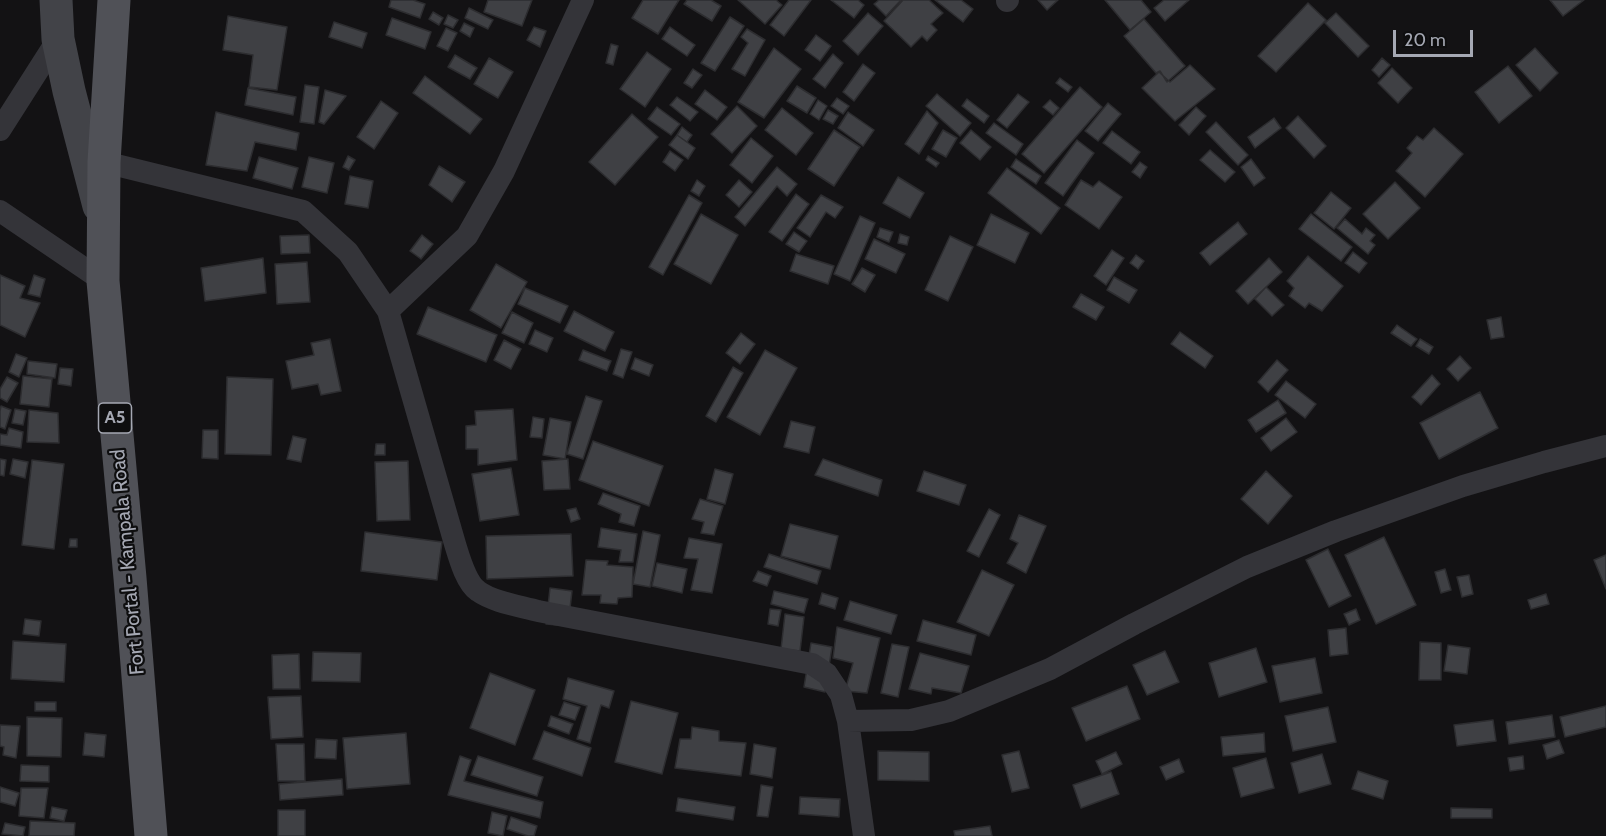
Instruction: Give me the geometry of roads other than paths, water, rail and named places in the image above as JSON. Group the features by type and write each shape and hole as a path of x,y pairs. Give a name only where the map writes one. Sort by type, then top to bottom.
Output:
{"main road":[{"path":"56,0 58,39 104,227"},
{"name":"Fort Portal - Kampala Road","path":"114,0 104,162 103,281 151,836"}],"street":[{"path":"388,311 467,236 504,171 582,0"},
{"path":"0,130 58,39"},
{"path":"104,162 303,211 348,252 388,311 454,544 465,573 476,591 497,600 538,611 812,664 827,674 841,695 848,721 864,836"},
{"path":"0,211 103,281"},
{"path":"848,721 911,720 949,711 1050,669 1247,567 1336,531 1463,486 1606,446"}]}
